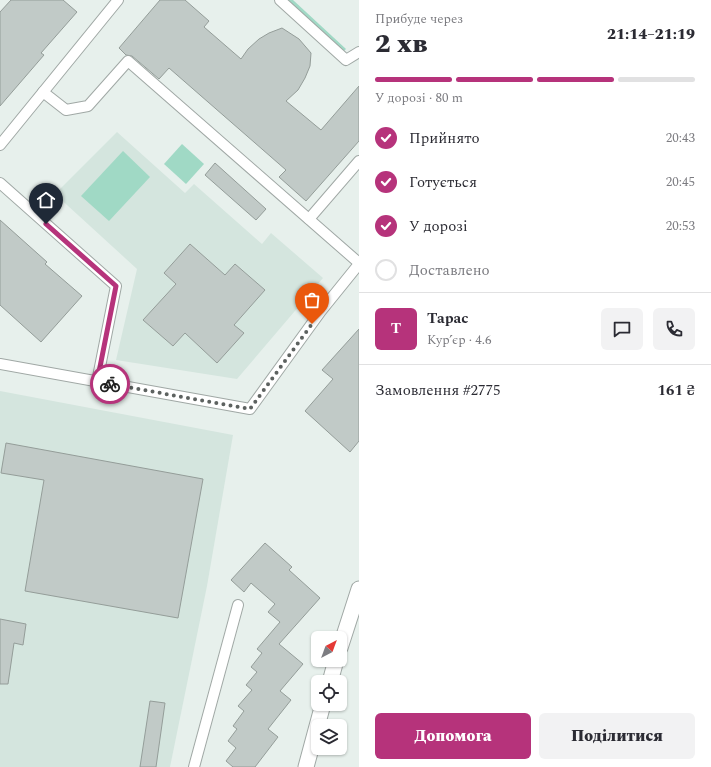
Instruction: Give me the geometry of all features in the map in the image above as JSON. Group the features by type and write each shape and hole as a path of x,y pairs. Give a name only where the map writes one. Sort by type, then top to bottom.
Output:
{"street":[{"path":"345,631 359,589"},
{"path":"306,767 321,711"}],"lane":[{"path":"0,145 118,0"},
{"path":"280,0 346,60 359,52"},
{"path":"0,364 250,409 321,312 359,264 128,61 88,106 66,110 44,92"},
{"path":"309,219 359,161"},
{"path":"0,183 116,286 97,382"},
{"path":"194,767 238,605"}],"shaded area":[{"path":"117,132 185,193 194,184 262,244 271,233 323,278 237,379 116,360 137,269 55,194"},
{"path":"0,391 233,435 207,586 170,767 0,767"}],"green space":[{"path":"284,0 293,0 346,49 342,53"},
{"path":"182,144 204,164 186,184 164,164"},
{"path":"123,151 150,177 109,221 81,196"}],"building":[{"path":"11,0 63,0 77,12 41,53 44,55 0,106 0,12"},
{"path":"160,0 185,0 209,21 204,27 241,59 248,49 259,39 282,28 299,39 311,53 310,66 298,90 286,101 321,130 359,86 359,141 306,201 279,177 286,170 169,68 159,79 132,56 126,55 119,48"},
{"path":"215,163 266,209 256,220 205,175"},
{"path":"0,220 47,262 45,264 82,296 41,342 0,305"},
{"path":"190,244 225,275 235,264 265,290 234,325 244,333 217,363 185,333 173,346 143,320 176,284 164,273"},
{"path":"359,329 359,441 350,452 305,411 333,379 322,370"},
{"path":"6,443 203,479 178,618 25,591 44,480 1,473"},
{"path":"265,543 292,567 289,570 320,598 279,644 303,664 280,691 291,700 268,729 278,737 255,767 233,767 226,761 236,748 228,741 237,729 233,726 244,711 238,706 252,690 246,685 257,672 251,667 262,653 257,649 280,622 268,612 275,604 251,583 244,592 231,580"},
{"path":"0,619 26,624 23,645 14,643 8,684 0,684"},
{"path":"150,701 165,703 156,767 140,767"}],"way so far":[{"path":"110,384 250,409 312,324"}],"route":[{"path":"46,224 116,286 97,382 110,384"}]}
